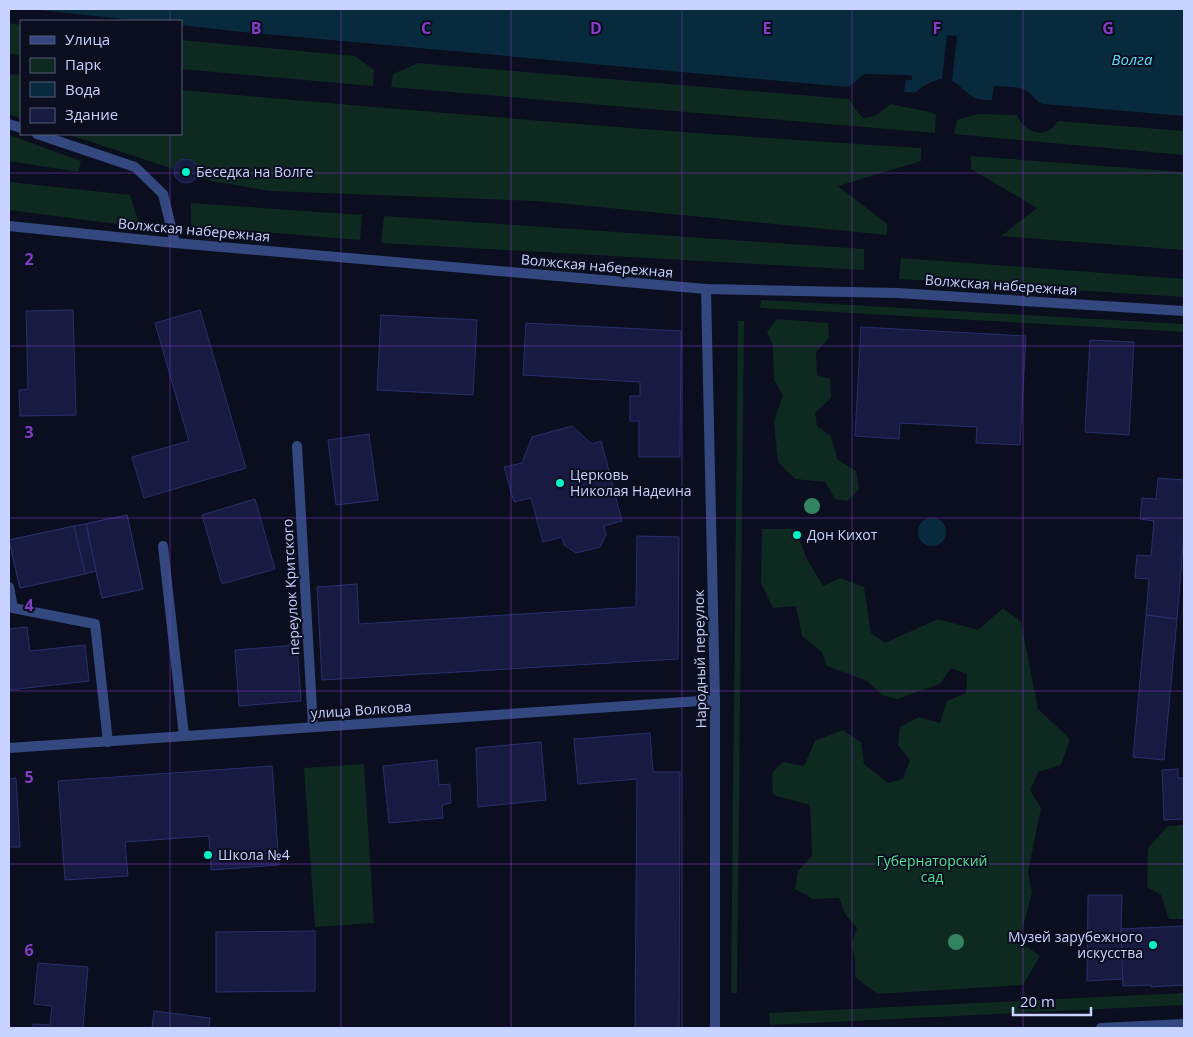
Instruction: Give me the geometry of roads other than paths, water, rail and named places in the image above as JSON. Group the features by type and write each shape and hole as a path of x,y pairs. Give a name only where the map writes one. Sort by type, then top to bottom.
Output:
{"street":[{"path":"40,135 135,167 163,194 174,243"},
{"name":"Волжская набережная","path":"9,226 174,243 706,289 897,293 1184,311"},
{"name":"Народный переулок","path":"706,289 716,700 716,1028"},
{"name":"переулок Критского","path":"297,446 313,727"},
{"path":"163,546 184,736"},
{"path":"9,587 13,608 95,624 108,742"},
{"name":"улица Волкова","path":"9,748 716,700"},
{"path":"1101,1028 1184,1024"}],"water":[{"name":"Волга","path":"29,9 1184,9 1184,116 1044,104 1024,89 1012,87 994,86 992,100 980,99 970,95 954,82 944,79 928,83 915,93 904,92 906,80 912,80 912,76 907,75 865,74 847,87 232,31 182,25 182,20 133,20"},
{"path":"932,518 942,522 946,532 942,542 932,546 922,542 918,532 922,522"}],"place":[{"name":"Беседка на Волге","path":"186,172"},
{"name":"Церковь Николая Надеина","path":"560,483"},
{"name":"Дон Кихот","path":"797,535"},
{"name":"Школа №4","path":"208,855"},
{"name":"Музей зарубежного искусства","path":"1153,945"}],"park label":[{"name":"Губернаторский сад","path":"932,870"}]}
